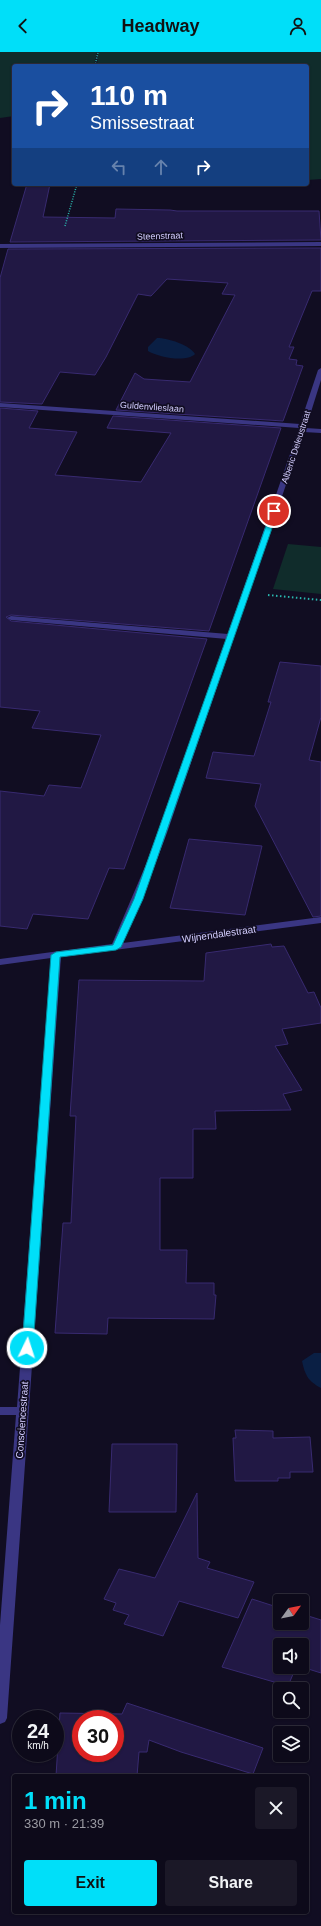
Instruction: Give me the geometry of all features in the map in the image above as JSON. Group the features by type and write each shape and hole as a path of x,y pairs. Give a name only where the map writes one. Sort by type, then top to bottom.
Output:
{"street":[{"name":"Steenstraat","path":"0,246 321,244"},
{"name":"Alberic Deleustraat","path":"116,947 139,899 303,428 321,370"},
{"name":"Guldenvlieslaan","path":"0,405 303,428 321,431"},
{"path":"11,618 231,637"},
{"name":"Wijnendalestraat","path":"0,962 321,920"},
{"name":"Consciencestraat","path":"0,1718 56,955"},
{"path":"0,1410 23,1411"}],"path":[{"path":"95,64 98,52"},
{"path":"60,245 76,186"},
{"path":"246,593 321,600"}],"green space":[{"path":"0,52 97,52 94,64 12,64 12,116 0,118"},
{"path":"98,52 321,52 321,179 309,180 309,64 97,64"},
{"path":"288,544 321,547 321,594 273,589"}],"water":[{"path":"157,338 167,339 178,343 188,348 195,354 191,357 179,359 165,357 148,351 148,347"},
{"path":"314,1353 321,1353 321,1388 313,1383 308,1377 304,1370 302,1361"}],"building":[{"path":"26,186 50,186 43,217 115,218 116,209 177,211 319,211 321,240 10,242"},
{"path":"321,248 321,291 312,291 289,347 294,347 289,359 297,360 296,365 303,366 283,421 116,410 135,373 144,379 190,382 235,295 222,294 228,283 167,279 151,296 138,294 106,357 95,375 60,372 42,404 0,402 0,278 8,249"},
{"path":"0,408 38,411 29,428 77,432 55,475 141,482 171,433 107,428 113,416 281,428 209,631 11,615 6,617 11,621 207,639 124,869 109,868 88,919 33,914 27,929 0,926 0,791 44,796 49,785 81,788 101,735 32,728 40,711 0,707"},
{"path":"280,662 321,666 321,717 309,760 321,762 321,916 313,917 255,806 261,784 206,778 213,752 254,756 271,702 268,702"},
{"path":"189,839 262,846 245,915 170,908"},
{"path":"271,944 272,947 284,946 308,993 314,992 321,1008 321,1023 282,1029 288,1044 275,1046 302,1090 283,1094 291,1110 215,1111 216,1129 193,1129 193,1178 160,1178 160,1250 187,1250 186,1283 214,1283 214,1295 216,1295 214,1319 108,1318 107,1334 55,1333 63,1223 71,1223 76,1116 70,1116 79,980 204,981 206,953"},
{"path":"235,1430 273,1431 273,1438 310,1437 313,1472 290,1472 290,1478 278,1478 278,1481 235,1481 233,1438 236,1438"},
{"path":"112,1444 177,1444 176,1512 109,1512"},
{"path":"197,1493 198,1558 210,1562 207,1568 254,1582 238,1618 179,1601 163,1636 124,1624 129,1615 113,1610 116,1603 104,1599 119,1569 155,1578"},
{"path":"252,1599 273,1606 273,1630 309,1630 309,1616 321,1620 321,1673 309,1669 309,1638 273,1638 273,1674 293,1674 290,1682 274,1682 222,1667"},
{"path":"127,1703 263,1748 253,1774 181,1752 149,1740 147,1752 139,1752 137,1774 56,1774 57,1762 64,1762 64,1713 72,1713 72,1762 124,1762 124,1710"}],"route":[{"path":"27,1348 56,955 116,947 139,899 274,511"}]}
